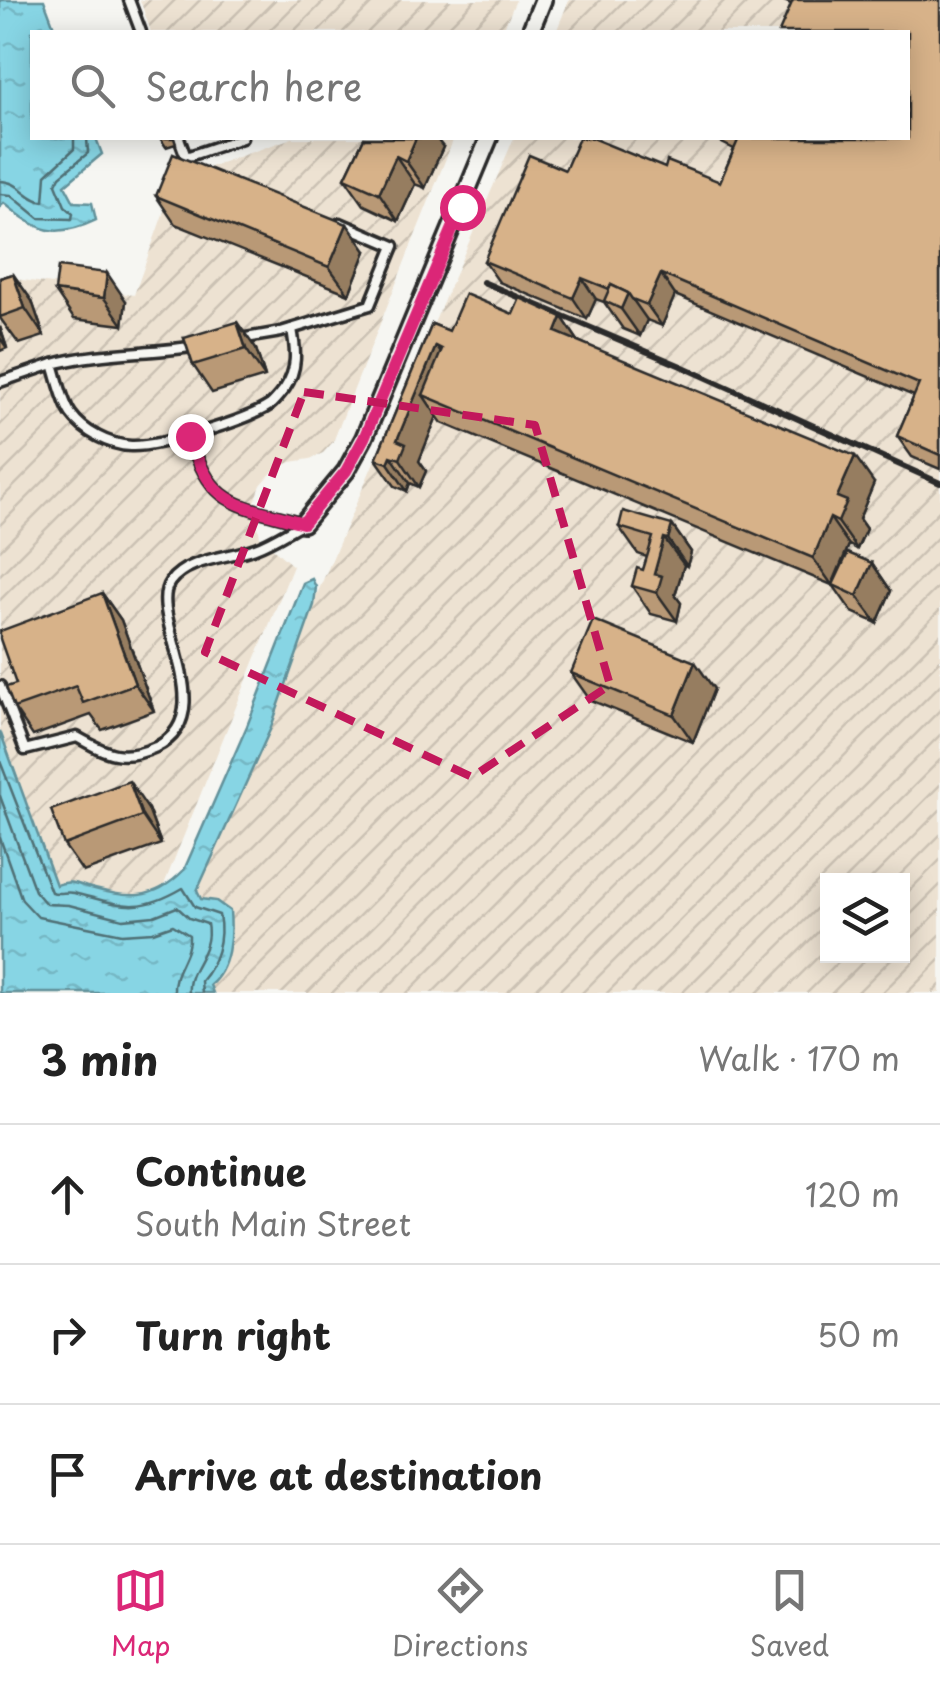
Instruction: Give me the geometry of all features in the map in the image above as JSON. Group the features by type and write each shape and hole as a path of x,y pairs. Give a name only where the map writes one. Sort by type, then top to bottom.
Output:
{"street":[{"path":"531,30 543,0"},
{"path":"303,523 346,471 364,438 488,140"}],"lane":[{"path":"129,0 140,30"},
{"path":"180,140 186,157 236,140"},
{"path":"224,342 292,329 370,305 394,246 327,218"},
{"path":"53,364 70,413 105,441 129,446 158,444 190,436 270,404 286,387 296,364 292,329"},
{"path":"0,382 88,354 168,351 206,345"},
{"path":"190,436 198,466 220,494 242,508 303,523"},
{"path":"0,686 25,750 77,737 102,751 130,757 160,744 174,733 185,696 166,597 172,578 186,568 257,547 303,523"}],"highlighted area":[{"path":"304,392 535,425 610,685 472,777 205,652"}],"shaded area":[{"path":"140,0 516,0 503,30 150,30"},
{"path":"569,0 940,0 940,993 0,993 0,277 134,295 172,189 192,173 286,140 453,140 333,442 323,453 275,469 261,485 254,505 260,537 293,566 161,892 184,902 513,140 910,140 910,30 557,30"}],"water":[{"path":"0,0 44,0 55,30 30,30 30,140 97,140 102,154 65,185 74,202 92,203 96,220 69,230 47,230 4,203 0,207"},
{"path":"312,579 316,587 314,605 270,730 197,891 201,899 216,901 230,911 228,951 222,970 210,985 213,993 0,993 0,731 56,885 72,883 127,895 161,888 184,870 247,726 303,583"}],"building":[{"path":"793,0 940,0 940,455 897,436 919,384 661,274 647,305 611,285 609,289 582,278 573,298 484,261 529,155 565,170 578,140 597,140 665,168 667,161 720,182 738,140 910,140 910,30 780,30"},
{"path":"363,140 415,140 406,161 396,156 379,193 345,178"},
{"path":"173,154 347,224 329,267 156,196"},
{"path":"58,267 107,273 104,298 55,291"},
{"path":"13,274 25,308 0,317 0,278"},
{"path":"611,285 628,293 621,309 604,301"},
{"path":"465,294 513,314 520,298 562,317 556,332 855,456 837,497 847,501 838,522 830,518 813,558 423,395 442,349 436,346 397,440 406,444 400,459 391,456 388,463 376,459 432,324 449,331"},
{"path":"237,322 246,349 193,365 184,338"},
{"path":"623,511 672,525 668,539 664,538 654,574 662,576 657,593 632,586 637,568 643,570 653,537 619,527"},
{"path":"848,553 872,563 857,596 833,585"},
{"path":"102,593 135,684 83,703 76,686 14,708 6,687 16,684 0,631"},
{"path":"593,620 695,662 674,715 571,673"},
{"path":"129,781 142,816 64,845 51,810"}],"railway":[{"path":"483,282 940,483"}],"route":[{"path":"190,436 198,466 220,494 242,508 303,523 346,471 364,438 462,207"}]}
